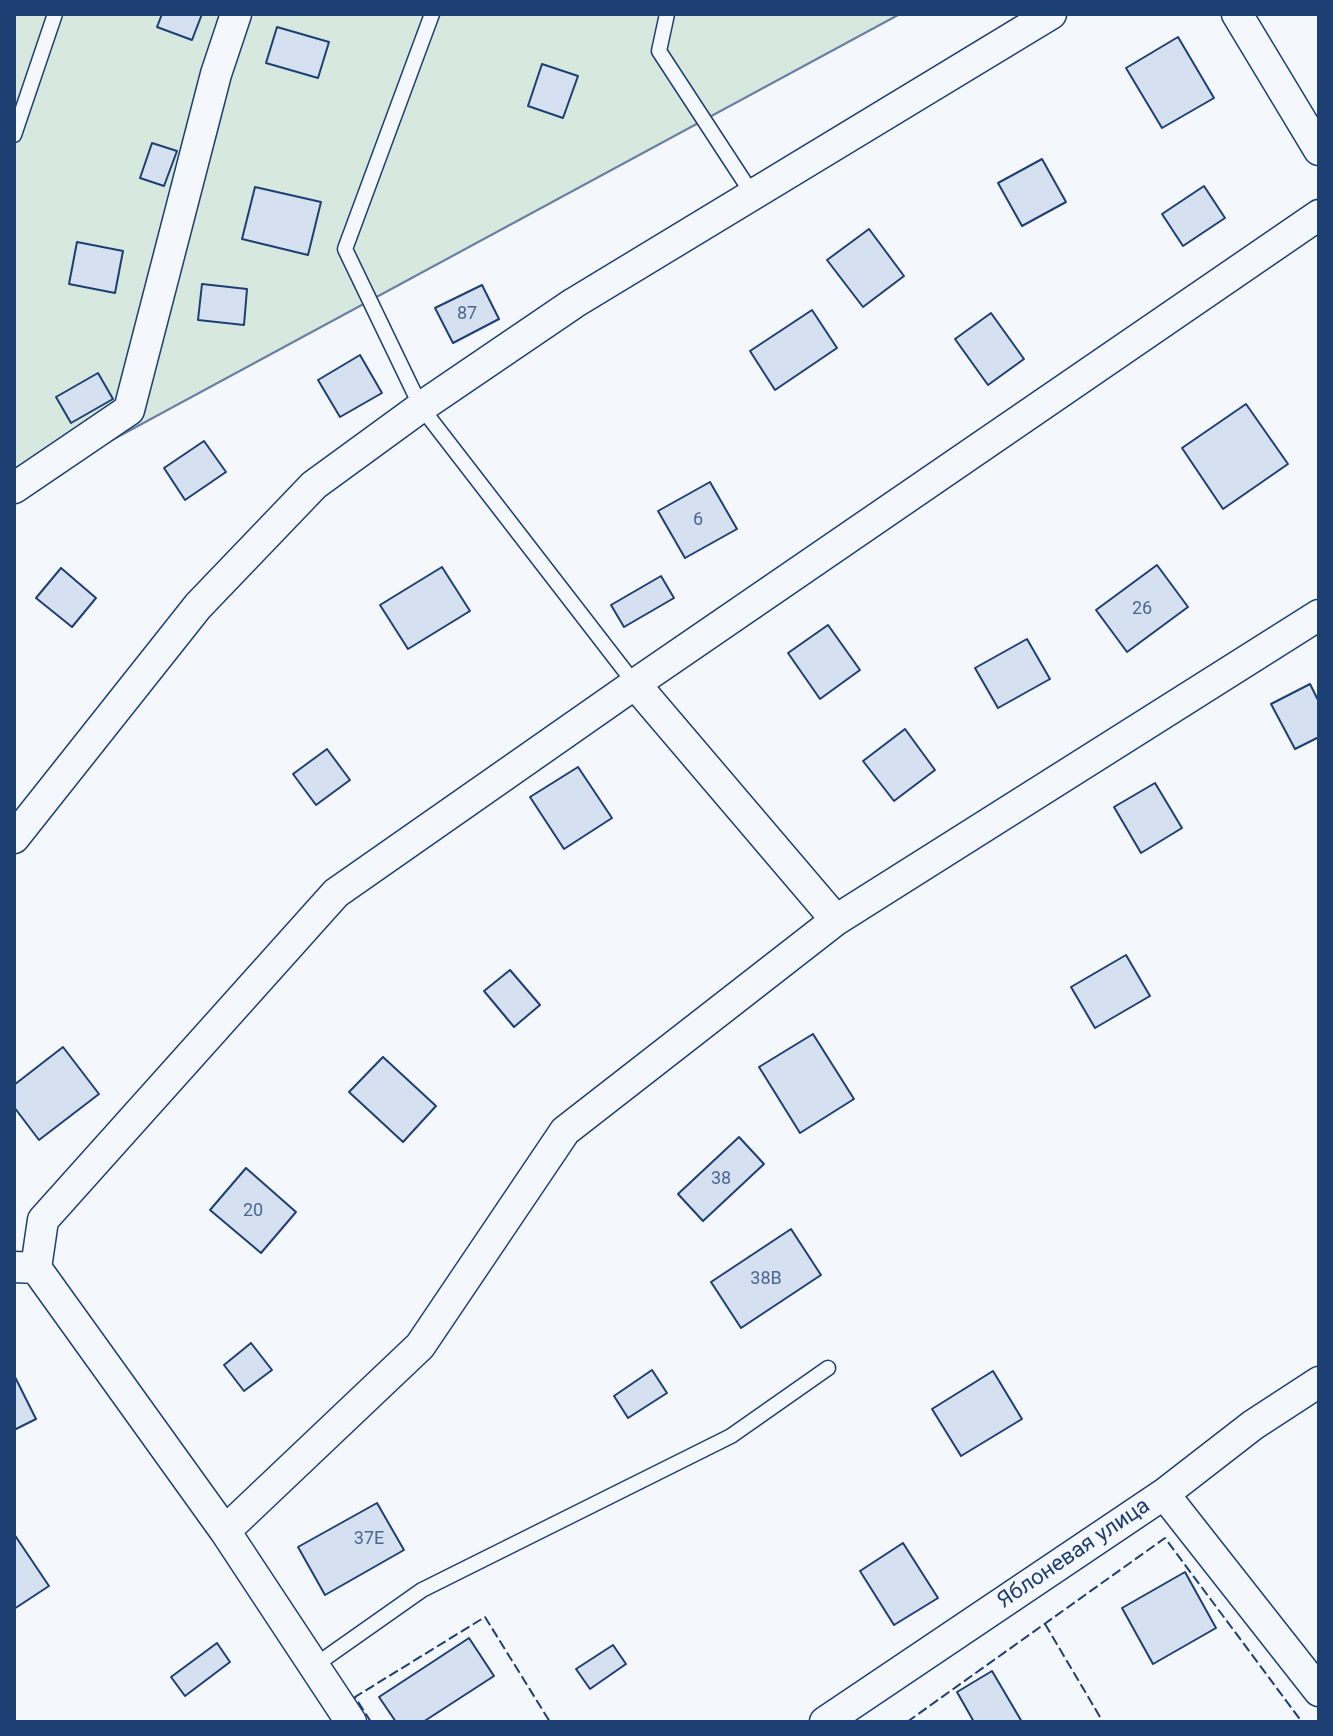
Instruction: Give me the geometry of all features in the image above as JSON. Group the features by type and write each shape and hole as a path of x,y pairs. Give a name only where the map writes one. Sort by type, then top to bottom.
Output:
{"street":[{"path":"14,488 129,410 216,74 236,14"},
{"path":"14,838 198,606 314,485 421,407 574,303 1051,14"},
{"path":"1237,14 1319,150"},
{"path":"351,1722 225,1531 25,1268 43,1220 336,893 1319,215"},
{"path":"225,1531 420,1346 565,1131 836,920 1319,615"},
{"path":"635,684 836,920"},
{"name":"Яблоневая улица","path":"825,1722 1164,1494 1253,1425 1319,1382"},
{"path":"1164,1494 1319,1691"}],"lane":[{"path":"14,135 55,14"},
{"path":"432,14 345,249 421,407 635,684"},
{"path":"667,14 659,51 753,195"},
{"path":"314,1666 422,1590 731,1436 828,1368"}],"shaded area":[{"path":"14,14 900,14 14,493"}],"building":[{"path":"162,14 202,14 192,40 157,27"},
{"path":"277,27 329,42 318,78 266,63"},
{"path":"1178,37 1214,98 1162,128 1126,68"},
{"path":"542,64 578,76 563,118 528,106"},
{"path":"152,143 177,151 164,186 140,178"},
{"path":"1042,159 1066,202 1022,226 998,183"},
{"path":"1204,186 1225,218 1183,246 1162,214"},
{"path":"255,187 321,202 308,255 242,239"},
{"path":"869,229 904,276 863,307 827,260"},
{"path":"77,242 123,251 115,293 69,284"},
{"path":"202,284 247,289 244,325 198,320"},
{"path":"482,285 499,319 453,343 435,308"},
{"path":"812,310 837,348 775,390 750,351"},
{"path":"991,313 1024,359 988,385 955,339"},
{"path":"360,355 382,393 340,417 318,380"},
{"path":"98,373 113,399 71,423 56,397"},
{"path":"1246,404 1288,464 1223,509 1182,448"},
{"path":"204,441 226,472 185,500 164,468"},
{"path":"710,482 737,529 685,558 658,511"},
{"path":"1157,565 1188,607 1127,652 1096,610"},
{"path":"442,567 470,611 408,649 380,605"},
{"path":"61,568 96,598 72,627 36,598"},
{"path":"661,576 674,598 624,627 611,605"},
{"path":"828,625 860,670 820,699 788,653"},
{"path":"1027,639 1050,679 998,708 975,668"},
{"path":"1310,684 1319,702 1319,737 1295,749 1271,704"},
{"path":"905,729 935,770 894,801 863,761"},
{"path":"327,749 350,780 316,805 293,774"},
{"path":"578,767 612,818 564,849 530,797"},
{"path":"1155,783 1182,828 1141,853 1114,807"},
{"path":"1126,955 1150,996 1095,1028 1071,987"},
{"path":"510,970 540,1005 514,1027 484,991"},
{"path":"813,1034 854,1099 800,1133 759,1067"},
{"path":"63,1047 99,1094 39,1140 14,1107 14,1085"},
{"path":"383,1057 436,1106 403,1142 349,1092"},
{"path":"739,1137 764,1164 703,1221 678,1194"},
{"path":"246,1168 296,1212 261,1253 210,1210"},
{"path":"791,1229 821,1275 741,1328 711,1282"},
{"path":"251,1343 272,1370 244,1391 224,1365"},
{"path":"652,1370 667,1393 628,1418 614,1396"},
{"path":"993,1371 1022,1419 961,1456 932,1409"},
{"path":"14,1375 36,1419 14,1430"},
{"path":"377,1503 404,1550 325,1595 298,1547"},
{"path":"14,1534 49,1586 14,1609"},
{"path":"903,1543 938,1598 894,1625 860,1571"},
{"path":"1185,1572 1216,1628 1153,1664 1122,1608"},
{"path":"469,1638 494,1676 423,1722 396,1722 379,1697"},
{"path":"217,1643 230,1662 185,1696 171,1677"},
{"path":"613,1645 626,1664 590,1689 576,1669"},
{"path":"992,1671 1022,1722 974,1722 957,1692"}],"fence":[{"path":"907,1722 1165,1538 1302,1722"},
{"path":"371,1722 355,1697 485,1617 550,1722"},
{"path":"1045,1624 1103,1722"}]}
